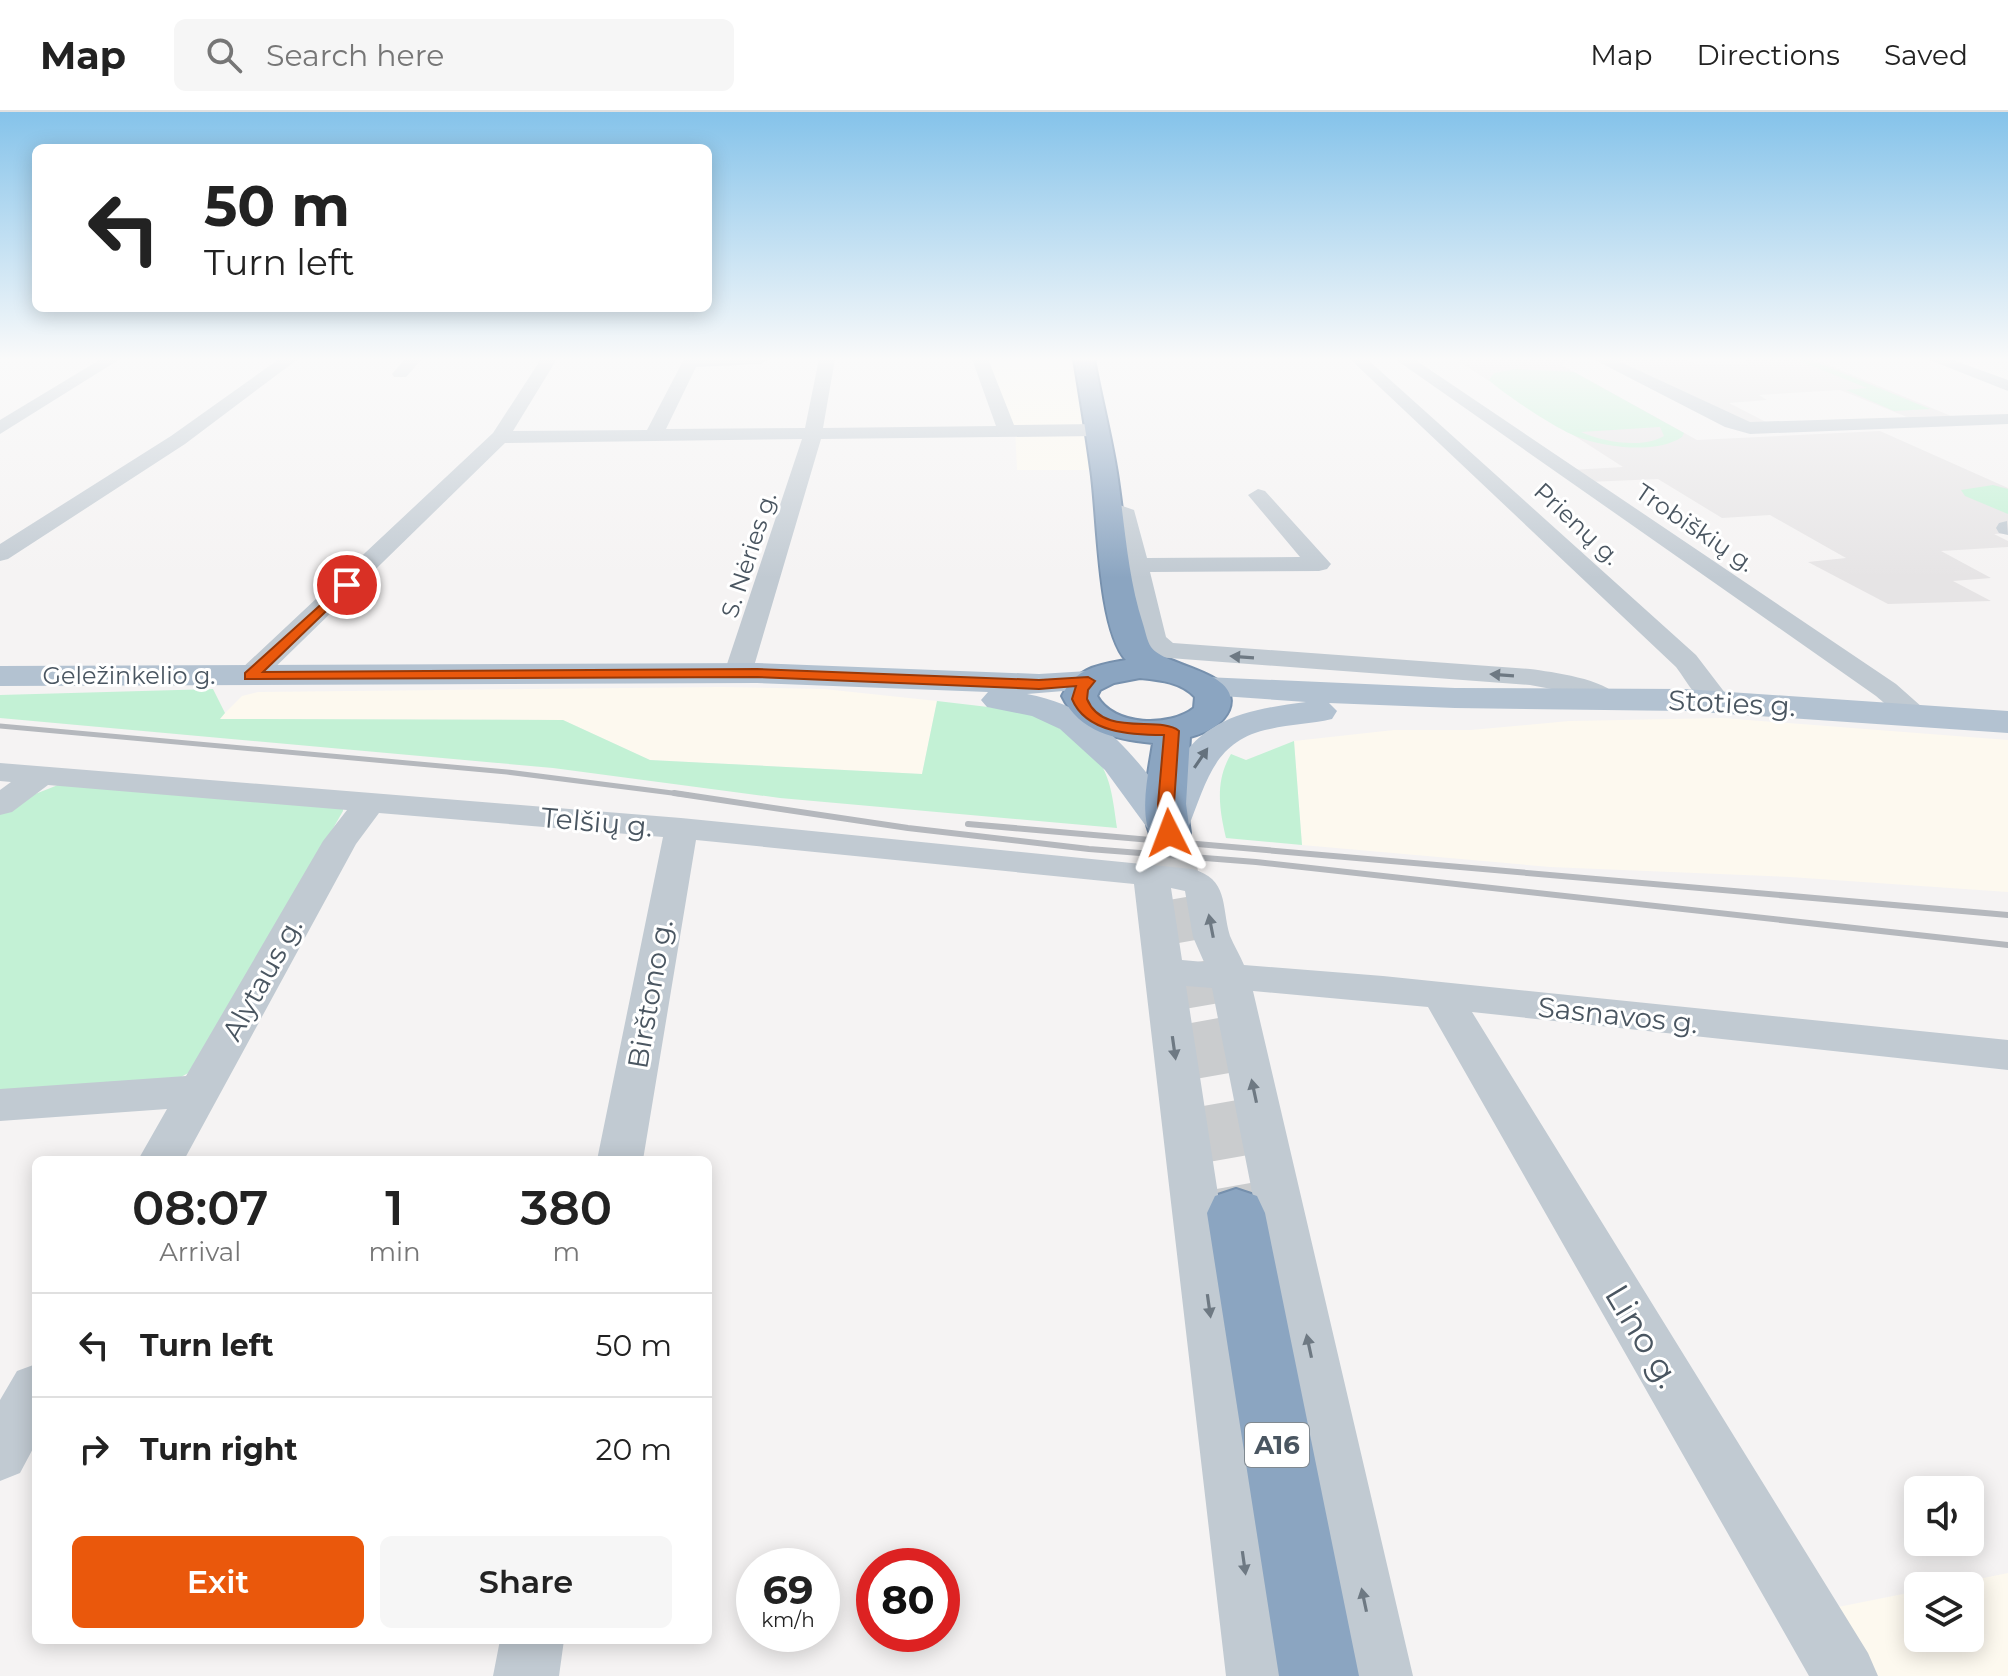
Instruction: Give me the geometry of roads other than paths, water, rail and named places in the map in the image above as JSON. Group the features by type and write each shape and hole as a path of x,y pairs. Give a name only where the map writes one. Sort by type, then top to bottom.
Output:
{"highway":[{"path":"1097,432 1118,593 1136,652 1161,670"},
{"path":"1091,688 1110,652 1118,593"},
{"path":"1130,669 1161,670 1194,680 1208,698 1204,718 1190,726 1172,731 1129,730 1109,725 1091,688 1130,669"},
{"path":"1129,730 1168,822"},
{"path":"1168,822 1172,731"},
{"name":"A16","path":"1236,1213 1319,1676"}],"main road":[{"name":"Geležinkelio g.","path":"0,676 738,673 1091,688"},
{"name":"Geležinkelio g.","path":"882,678 973,694 1037,699 1091,688"},
{"path":"973,694 1052,711 1067,718 1094,736 1168,822 1195,765 1212,742 1228,732 1273,718 1385,702"},
{"name":"Stoties g.","path":"1208,698 1604,697 2008,722"},
{"name":"Stoties g.","path":"1208,698 1385,702 1455,698"}],"street":[{"path":"0,554 189,432"},
{"path":"250,676 503,432"},
{"path":"500,437 943,432"},
{"name":"Prienų g.","path":"1437,432 1686,661 1718,702"},
{"name":"Trobiškių g.","path":"1510,432 1886,690 1916,715"},
{"name":"S. Nėries g.","path":"738,673 813,434"},
{"path":"1138,565 1319,564 1258,495"},
{"path":"1108,507 1126,515 1153,639 1159,648 1172,653 1530,677 1563,682 1604,697"},
{"name":"Telšių g.","path":"0,772 681,828 1192,880 1202,887 1212,937 1229,974"},
{"path":"0,805 40,776"},
{"name":"Alytaus g.","path":"163,1156 340,841 370,803"},
{"name":"Birštono g.","path":"621,1156 681,828"},
{"path":"1151,875 1259,1676"},
{"name":"Sasnavos g.","path":"1163,971 1229,974 2008,1055"},
{"path":"1229,974 1380,1676"},
{"name":"Lino g.","path":"1442,996 1845,1676"},
{"path":"0,1105 199,1091"},
{"path":"0,1454 32,1396"},
{"path":"526,1676 531,1644"}],"tunnel":[{"path":"1169,833 1202,1023"},
{"path":"1202,1021 1236,1213"}],"railway":[{"path":"0,726 507,772 684,794"},
{"path":"674,793 684,794"},
{"path":"684,794 688,795"},
{"path":"684,794 908,828 1089,849 1256,862 2008,945"},
{"path":"968,824 2008,915"}]}
